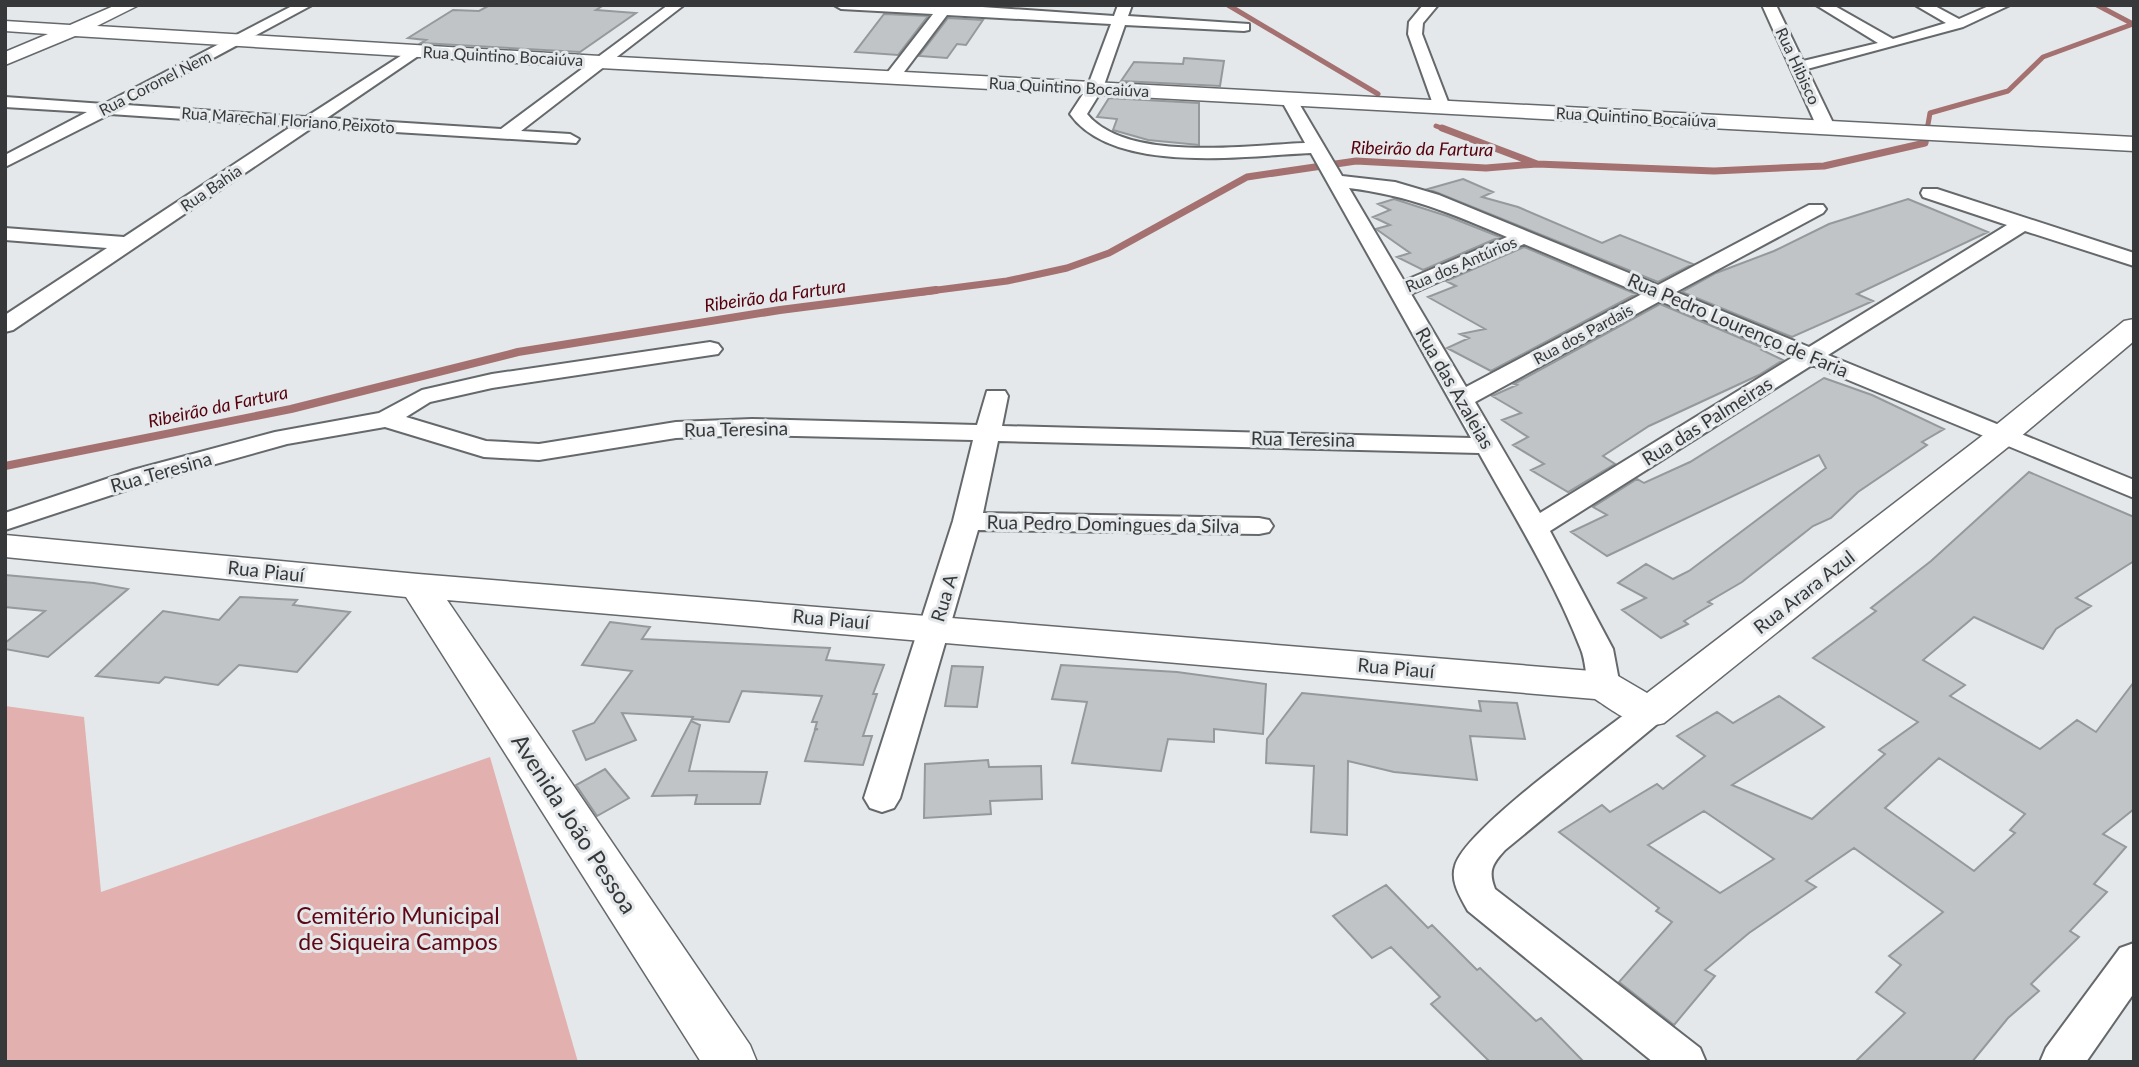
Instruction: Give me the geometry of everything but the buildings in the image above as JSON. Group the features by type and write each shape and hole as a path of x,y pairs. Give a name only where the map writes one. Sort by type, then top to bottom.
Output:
{"street":[{"path":"5,59 131,5"},
{"name":"Rua Coronel Nem","path":"5,162 305,5"},
{"path":"506,134 677,5"},
{"path":"841,5 1123,13 1244,27"},
{"path":"1431,5 1416,22 1415,34 1442,107"},
{"name":"Rua Hibisco","path":"1769,5 1800,66 1826,127"},
{"path":"1823,5 1891,44"},
{"path":"1922,5 1958,24"},
{"path":"1800,66 1891,44 1958,24 2003,5"},
{"path":"892,77 944,8"},
{"path":"1095,88 1123,13"},
{"name":"Rua Quintino Bocaiúva","path":"5,26 600,62 2134,144"},
{"name":"Rua Bahia","path":"5,325 416,51"},
{"name":"Rua Pedro Lourenço de Faria","path":"1095,88 1077,114 1095,132 1124,142 1327,165 1433,199 2134,490"},
{"name":"Rua das Azaleias","path":"1288,98 1535,528 1597,649 1604,686"},
{"name":"Rua Marechal Floriano Peixoto","path":"5,102 570,139"},
{"path":"1930,193 2134,260"},
{"name":"Rua dos Pardais","path":"1461,399 1816,209"},
{"name":"Rua das Palmeiras","path":"1535,528 2022,224"},
{"path":"5,234 128,243"},
{"name":"Rua dos Antúrios","path":"1399,291 1524,237"},
{"name":"Rua Arara Azul","path":"1685,1062 1481,900 1470,880 1475,857 1649,713 2002,436 2134,327"},
{"path":"386,419 422,397 492,382 710,349"},
{"name":"Rua A","path":"882,798 967,521 996,396"},
{"name":"Rua Teresina","path":"5,522 142,476 284,437 386,419 484,449 539,452 676,430 752,428 986,431 1487,446"},
{"name":"Rua Pedro Domingues da Silva","path":"967,521 1259,526"},
{"name":"Rua Piauí","path":"5,546 418,586 935,627 1604,686 1649,713"},
{"name":"Avenida João Pessoa","path":"418,586 730,1062"},
{"path":"2061,1062 2134,960"}],"green space":[{"name":"Cemitério Municipal de Siqueira Campos","path":"5,706 84,717 101,892 490,757 578,1062 5,1062"}],"waterway":[{"path":"1228,5 1378,94"},
{"path":"1927,130 1930,113 2008,91 2043,57 2133,24 2097,5"},
{"path":"1436,126 1447,130"},
{"path":"1442,128 1537,164"},
{"path":"1537,164 1714,171 1824,166 1925,143 1927,128"},
{"name":"Ribeirão da Fartura","path":"922,292 1007,281 1067,268 1109,253 1247,177 1356,161 1486,168 1537,164"},
{"name":"Ribeirão da Fartura","path":"5,466 291,409 518,352 780,310 936,290"}]}
